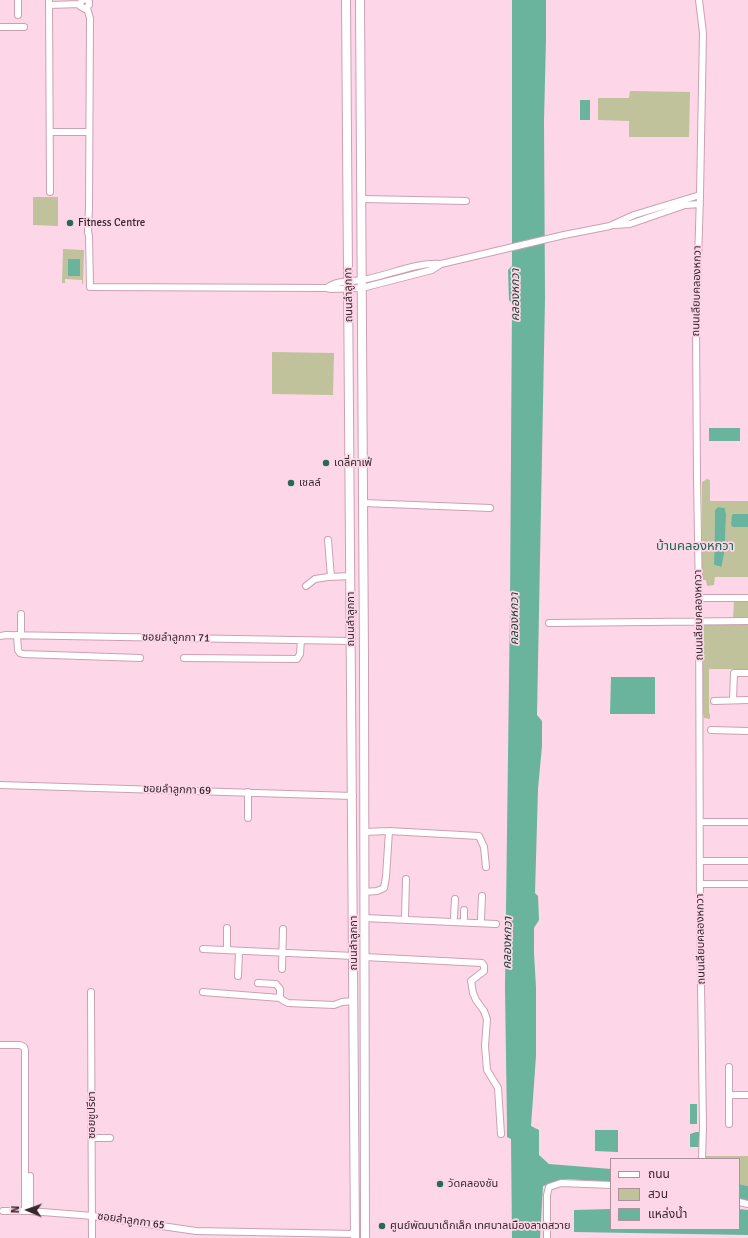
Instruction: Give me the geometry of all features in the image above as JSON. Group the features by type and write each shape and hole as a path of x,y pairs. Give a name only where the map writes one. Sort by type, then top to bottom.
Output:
{"main road":[{"name":"ถนนลำลูกกา","path":"346,0 353,796 355,1236"},
{"name":"ถนนลำลูกกา","path":"360,0 365,1238"},
{"path":"353,860 364,860"}],"street":[{"path":"18,0 18,15"},
{"path":"86,0 89,4 87,8 90,18 88,232 90,287 331,289 349,285 395,280 432,270 441,264 564,235 610,226 630,224 671,209 685,205 700,204"},
{"name":"ถนนเลียบคลองหกวา","path":"699,0 703,33 696,326 697,479 700,598 702,1158"},
{"path":"50,192 49,3 82,2 81,7 87,8"},
{"path":"0,27 24,27"},
{"path":"50,132 89,132"},
{"path":"610,226 634,216 700,195"},
{"path":"362,199 466,202"},
{"path":"362,284 392,273 435,263 441,264"},
{"path":"416,267 418,274"},
{"path":"392,273 395,280"},
{"path":"363,504 490,508"},
{"path":"328,540 331,577"},
{"path":"306,586 315,579 351,576"},
{"path":"700,598 748,598"},
{"path":"21,614 18,650 20,653 140,658"},
{"path":"549,623 699,621 748,622"},
{"name":"ซอยลำลูกกา 71","path":"0,636 19,635 351,641"},
{"path":"184,658 297,659 300,654 301,640"},
{"path":"733,700 734,673 748,673"},
{"path":"714,701 748,700"},
{"path":"711,730 748,731"},
{"name":"ซอยลำลูกกา 69","path":"0,785 353,796"},
{"path":"248,792 248,818"},
{"path":"701,822 748,822"},
{"path":"364,832 389,831 479,836 484,847 486,867"},
{"path":"364,892 378,891 384,888 389,831"},
{"path":"700,861 748,861"},
{"path":"405,916 406,879"},
{"path":"701,884 748,884"},
{"path":"364,916 484,919 482,896"},
{"path":"454,918 455,899"},
{"path":"464,910 464,918"},
{"path":"364,916 496,924"},
{"path":"227,928 227,950"},
{"path":"282,969 283,929"},
{"path":"203,949 354,956"},
{"path":"238,976 239,951"},
{"path":"364,957 482,963 484,966 484,972 471,981 473,993 476,1000 484,1010 487,1019 485,1046 487,1070 498,1088 500,1134"},
{"path":"258,983 276,984 280,989 280,998"},
{"name":"ซอยชูปรีชา","path":"91,992 92,1238"},
{"path":"203,992 280,998 288,1003 334,1005 342,1002 354,1001"},
{"path":"0,1045 20,1045 24,1047 25,1050 27,1211"},
{"path":"729,1067 729,1124"},
{"path":"729,1095 748,1096"},
{"path":"92,1138 110,1138"},
{"path":"27,1211 30,1176"},
{"path":"547,1238 547,1195 549,1187 561,1183 610,1185"},
{"name":"ซอยลำลูกกา 65","path":"3,1211 27,1211 92,1216 196,1231 355,1236"},
{"path":"196,1231 196,1238"}],"green space":[{"path":"630,91 690,92 689,137 629,137 629,121 598,120 598,98 629,98"},
{"path":"33,197 58,197 58,226 33,225"},
{"path":"63,249 84,250 83,284 82,280 65,279 65,283 62,283"},
{"path":"272,352 334,353 333,395 272,394"},
{"path":"707,479 710,480 710,501 748,501 748,514 732,515 733,527 748,527 748,577 715,577 714,585 707,586 706,580 702,580 702,482","holes":["718,507 725,508 725,549 722,565 720,567 714,565 715,510"]},
{"path":"734,601 748,601 748,619 733,619"},
{"path":"704,624 748,624 748,669 709,669 710,719 704,718 702,707 702,627"},
{"path":"705,1156 748,1156 748,1186 740,1184 740,1158 705,1158"}],"water":[{"name":"คลองหกวา","path":"512,0 546,0 544,121 545,299 537,715 542,721 542,746 538,789 535,893 538,896 539,920 534,928 536,1056 531,1126 539,1130 539,1155 549,1164 610,1169 610,1182 567,1179 543,1186 540,1238 512,1238 511,1139 507,1137 505,987 512,304 509,300 508,270 512,266"},
{"path":"580,100 590,100 590,120 580,120"},
{"path":"68,259 80,259 80,276 68,276"},
{"path":"709,428 740,428 740,441 709,441"},
{"path":"718,507 725,508 726,514 725,549 721,567 714,565 715,510"},
{"path":"733,514 748,514 748,527 733,527 731,525"},
{"path":"611,677 655,677 655,714 610,714"},
{"path":"690,1104 697,1104 697,1124 690,1124"},
{"path":"595,1130 618,1130 618,1152 595,1151"},
{"path":"699,1132 699,1147 690,1147 690,1134"},
{"path":"740,1184 748,1186 748,1202 740,1199"},
{"path":"610,1209 610,1230 740,1230 740,1209 748,1210 748,1235 574,1232 574,1210"}],"place":[{"name":"Fitness Centre","path":"70,223"},
{"name":"เดลี่คาเฟ่","path":"326,463"},
{"name":"เชลล์","path":"291,483"},
{"name":"วัดคลองชัน","path":"440,1184"},
{"name":"ศูนย์พัฒนาเด็กเล็ก เทศบาลเมืองลาดสวาย","path":"382,1226"}],"district":[{"name":"บ้านคลองหกวา","path":"695,547"}]}
